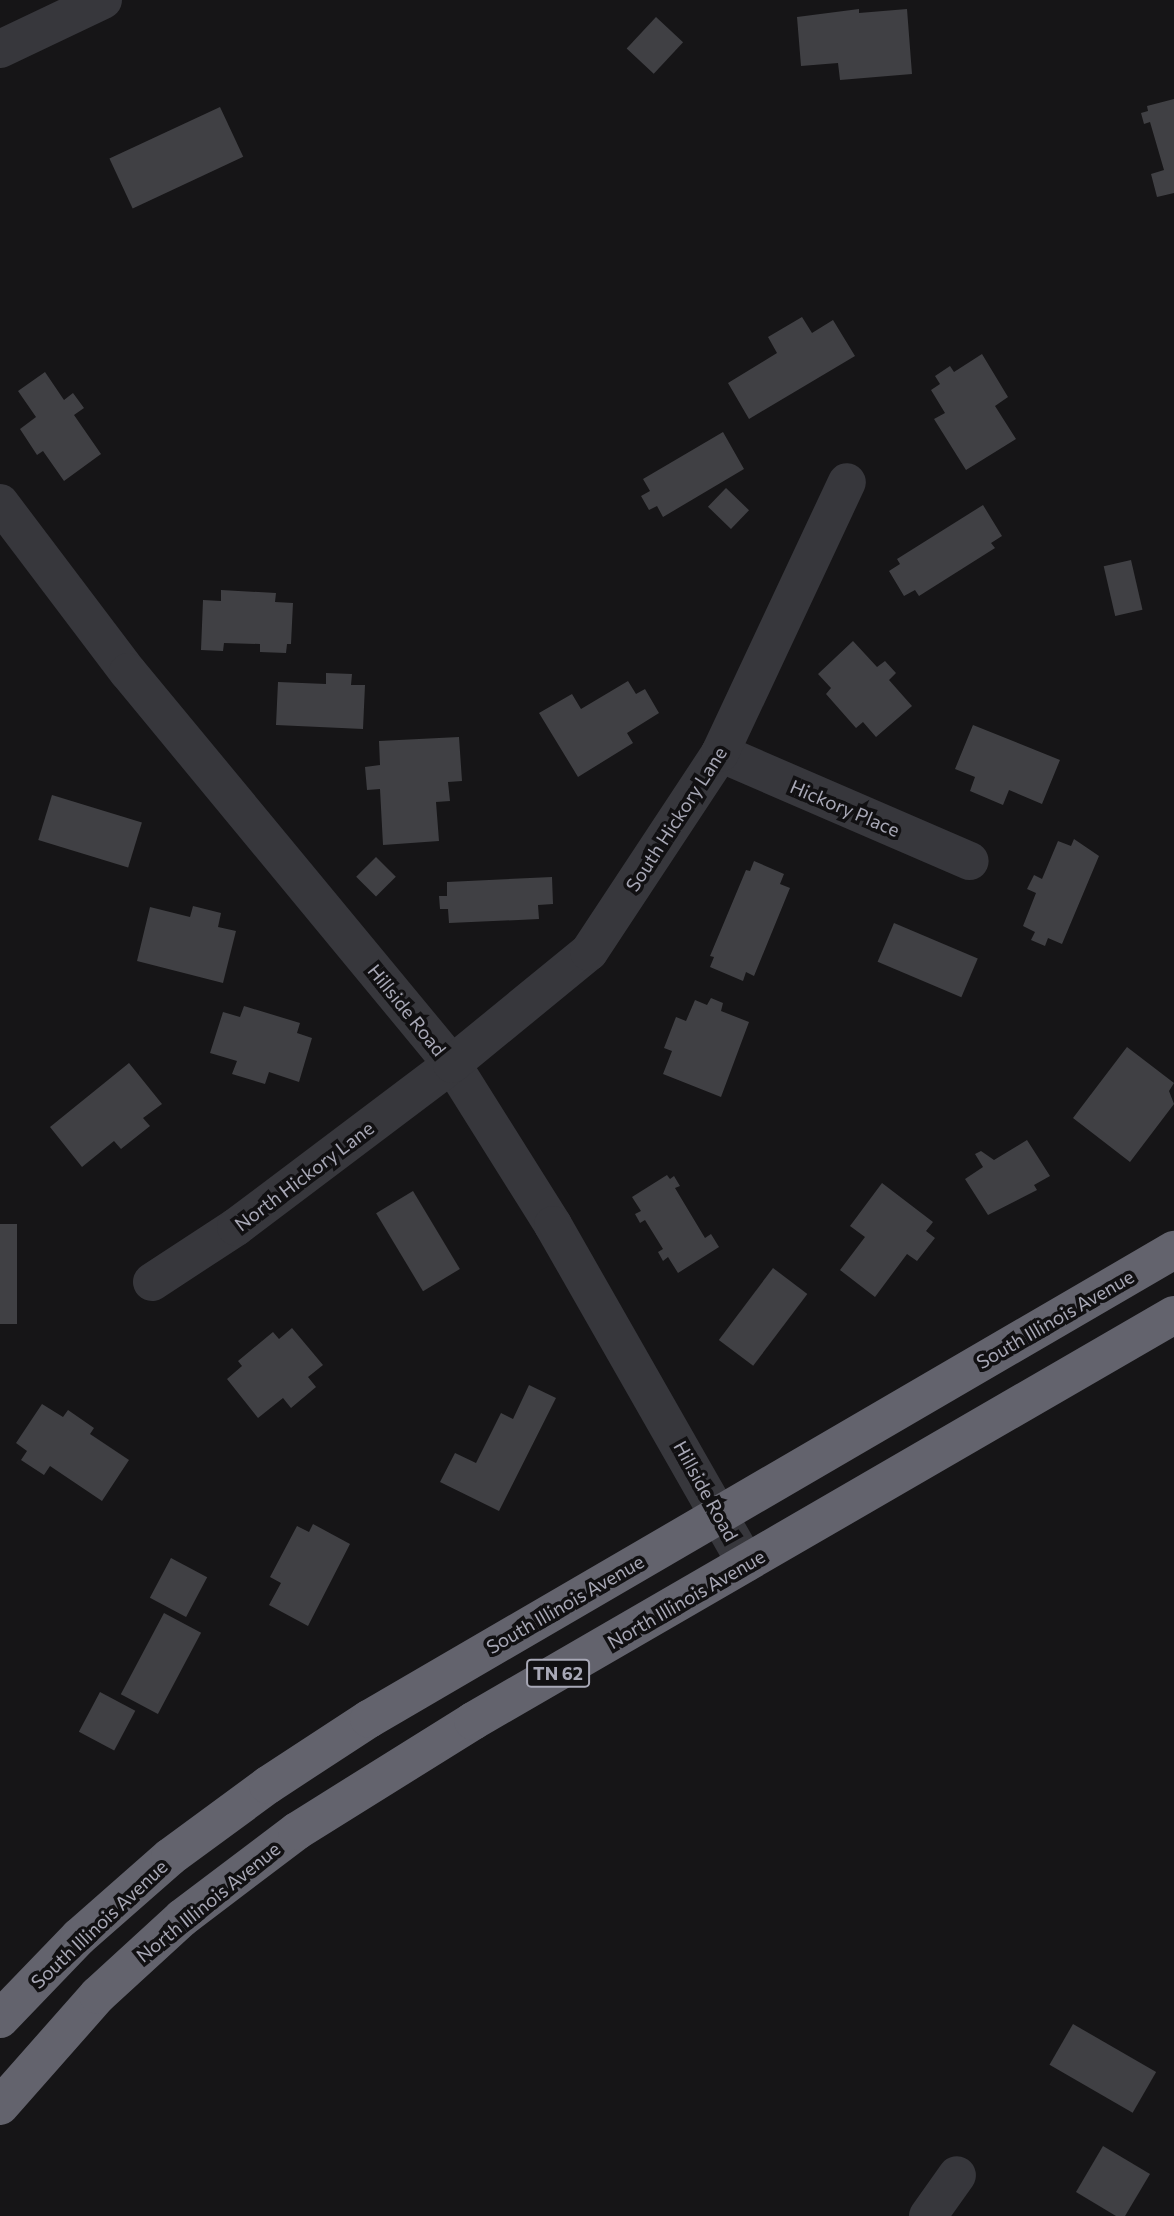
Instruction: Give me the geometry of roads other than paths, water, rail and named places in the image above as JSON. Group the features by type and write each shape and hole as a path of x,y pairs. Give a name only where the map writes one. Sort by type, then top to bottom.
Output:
{"highway":[{"name":"South Illinois Avenue","path":"0,2019 79,1937 170,1857 268,1785 369,1719 1174,1250"},
{"name":"North Illinois Avenue","path":"0,2106 99,1995 183,1918 282,1841 381,1776 1174,1315"}],"street":[{"path":"0,49 103,0"},
{"name":"South Hickory Lane","path":"452,1064 589,952 720,753 847,482"},
{"name":"Hillside Road","path":"0,503 128,673 452,1064 553,1225 746,1563"},
{"name":"Hickory Place","path":"720,753 970,861"},
{"name":"North Hickory Lane","path":"152,1282 236,1227 452,1064"},
{"path":"928,2216 957,2175"}]}
